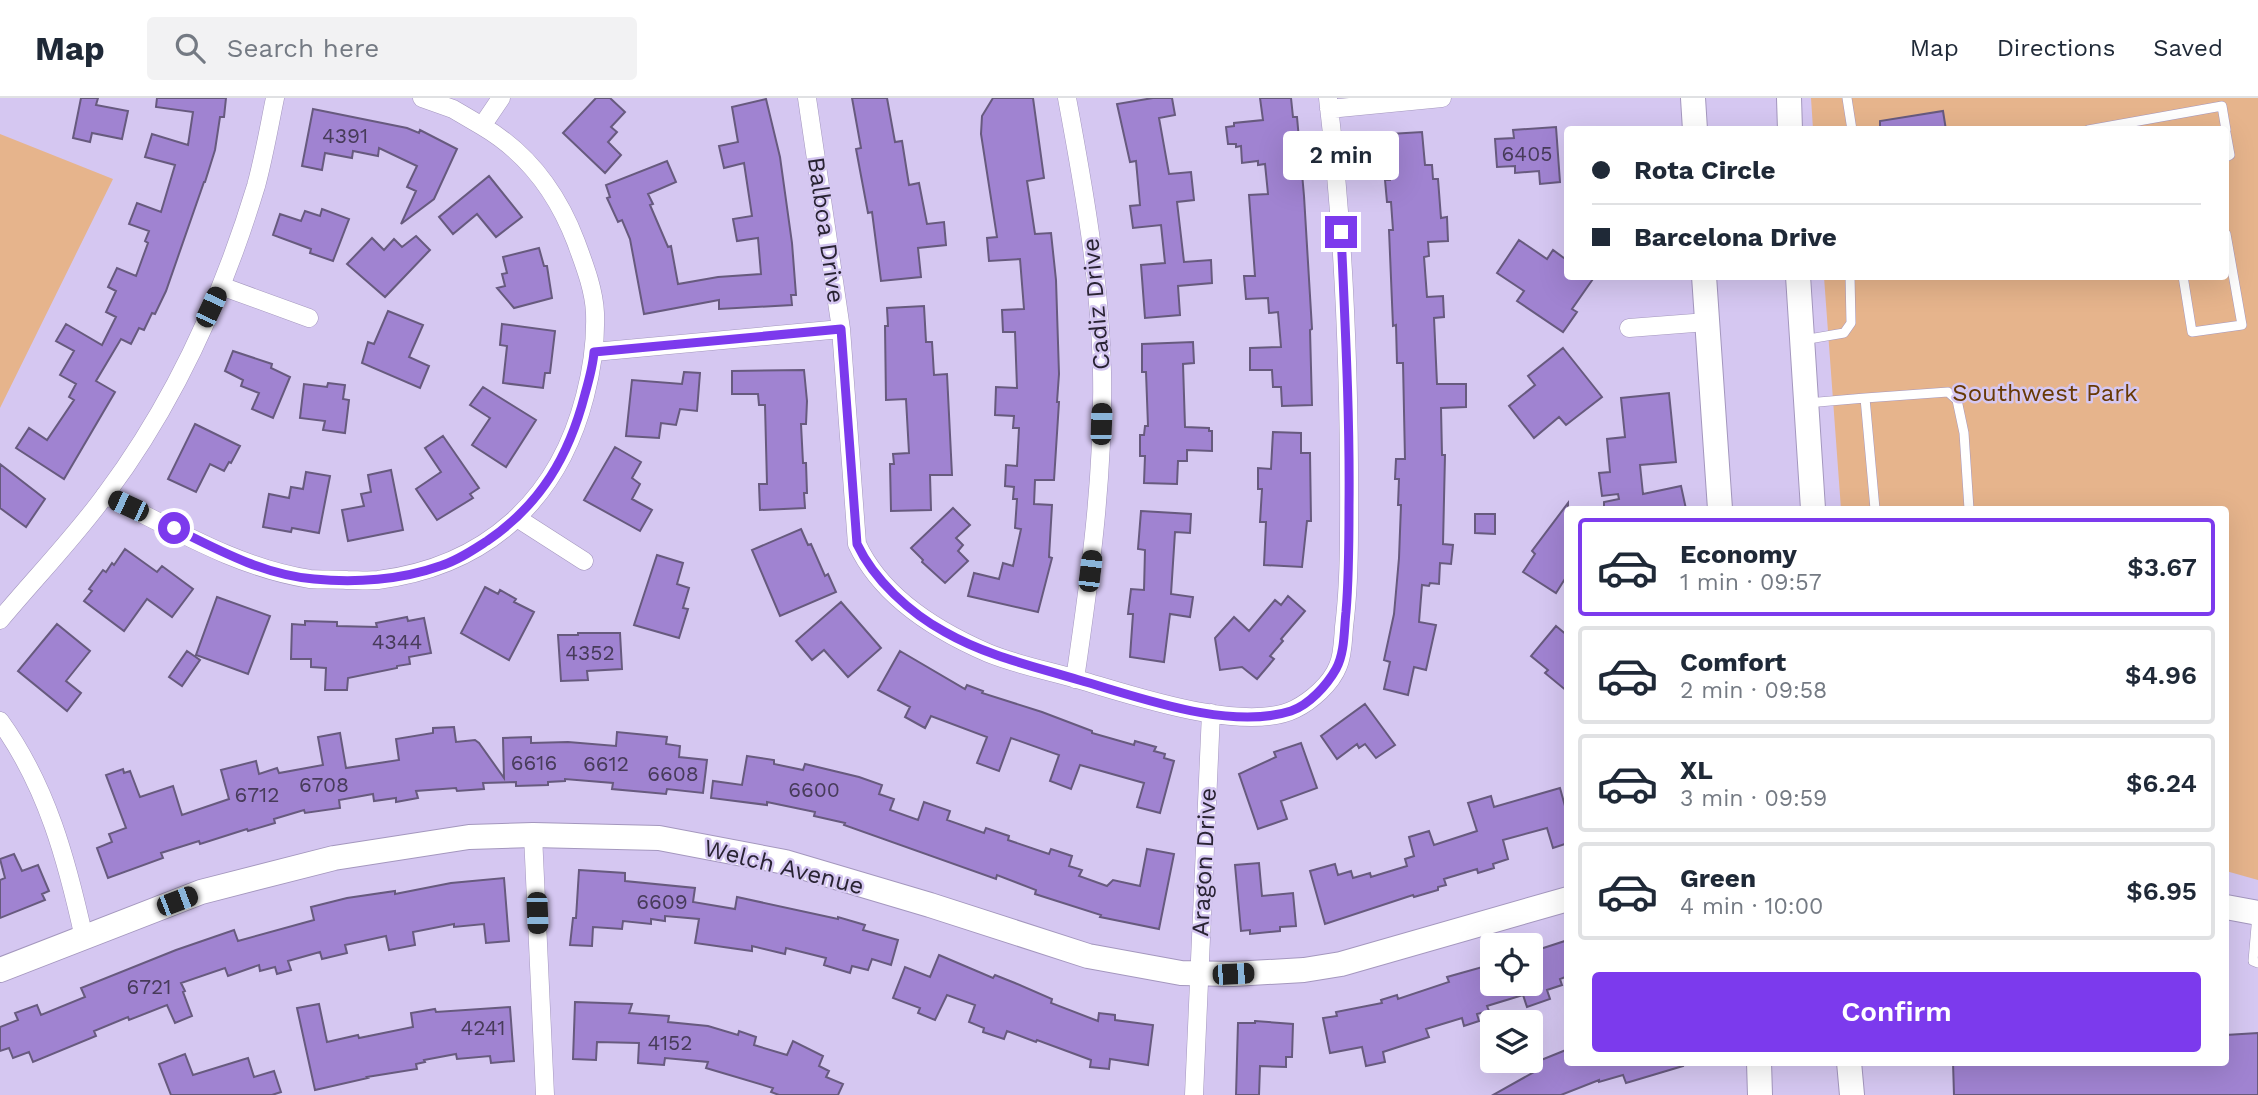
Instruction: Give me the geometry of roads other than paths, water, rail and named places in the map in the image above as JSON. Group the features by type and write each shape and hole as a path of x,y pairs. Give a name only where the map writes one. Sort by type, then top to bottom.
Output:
{"street":[{"path":"0,620 105,495 141,443 182,370 221,286 256,185 275,98"},
{"path":"105,495 242,561 312,579 377,580 440,566 473,550 508,527 542,491 564,456 578,423 594,352 595,311 586,267 566,214 539,172 498,135 453,109 422,98"},
{"path":"482,126 501,98"},
{"name":"Balboa Drive","path":"807,98 841,329 857,544 865,562 881,581 914,610 944,632 990,654 1169,706 1251,718 1292,711 1307,702 1325,686 1338,666 1343,641 1348,586 1349,463 1341,232 1328,103"},
{"name":"Cadiz Drive","path":"1067,98 1084,189 1096,279 1102,372 1098,502 1076,679"},
{"path":"1328,103 1442,98"},
{"path":"1693,98 1695,126"},
{"path":"1789,98 1790,126"},
{"path":"1704,280 1720,506"},
{"path":"1798,280 1813,506"},
{"path":"221,286 309,318"},
{"path":"1629,328 1707,322"},
{"path":"594,352 841,329"},
{"path":"517,517 584,561"},
{"name":"Aragon Drive","path":"1194,1095 1212,713"},
{"path":"0,721 18,746 44,798 68,866 84,938"},
{"path":"534,835 545,1095"},
{"name":"Welch Avenue","path":"0,970 201,892 334,858 469,837 534,835 659,838 785,862 1088,956 1181,973 1233,974 1304,970 1341,964 1564,899"},
{"path":"2229,908 2258,913"},
{"path":"1759,1066 1760,1095"},
{"path":"1849,1066 1852,1095"}],"lane":[{"path":"1847,98 1852,126"},
{"path":"2110,126 2222,106 2225,126"},
{"path":"2184,280 2192,332 2242,325 2229,251"},
{"path":"1801,340 1844,333 1852,323 1850,280"},
{"path":"1806,404 1948,392 1957,400 1964,433 1969,506"},
{"path":"1865,398 1875,506"},
{"path":"2258,913 2253,961 2258,963"}],"park label":[{"name":"Southwest Park","path":"2045,393"}]}
